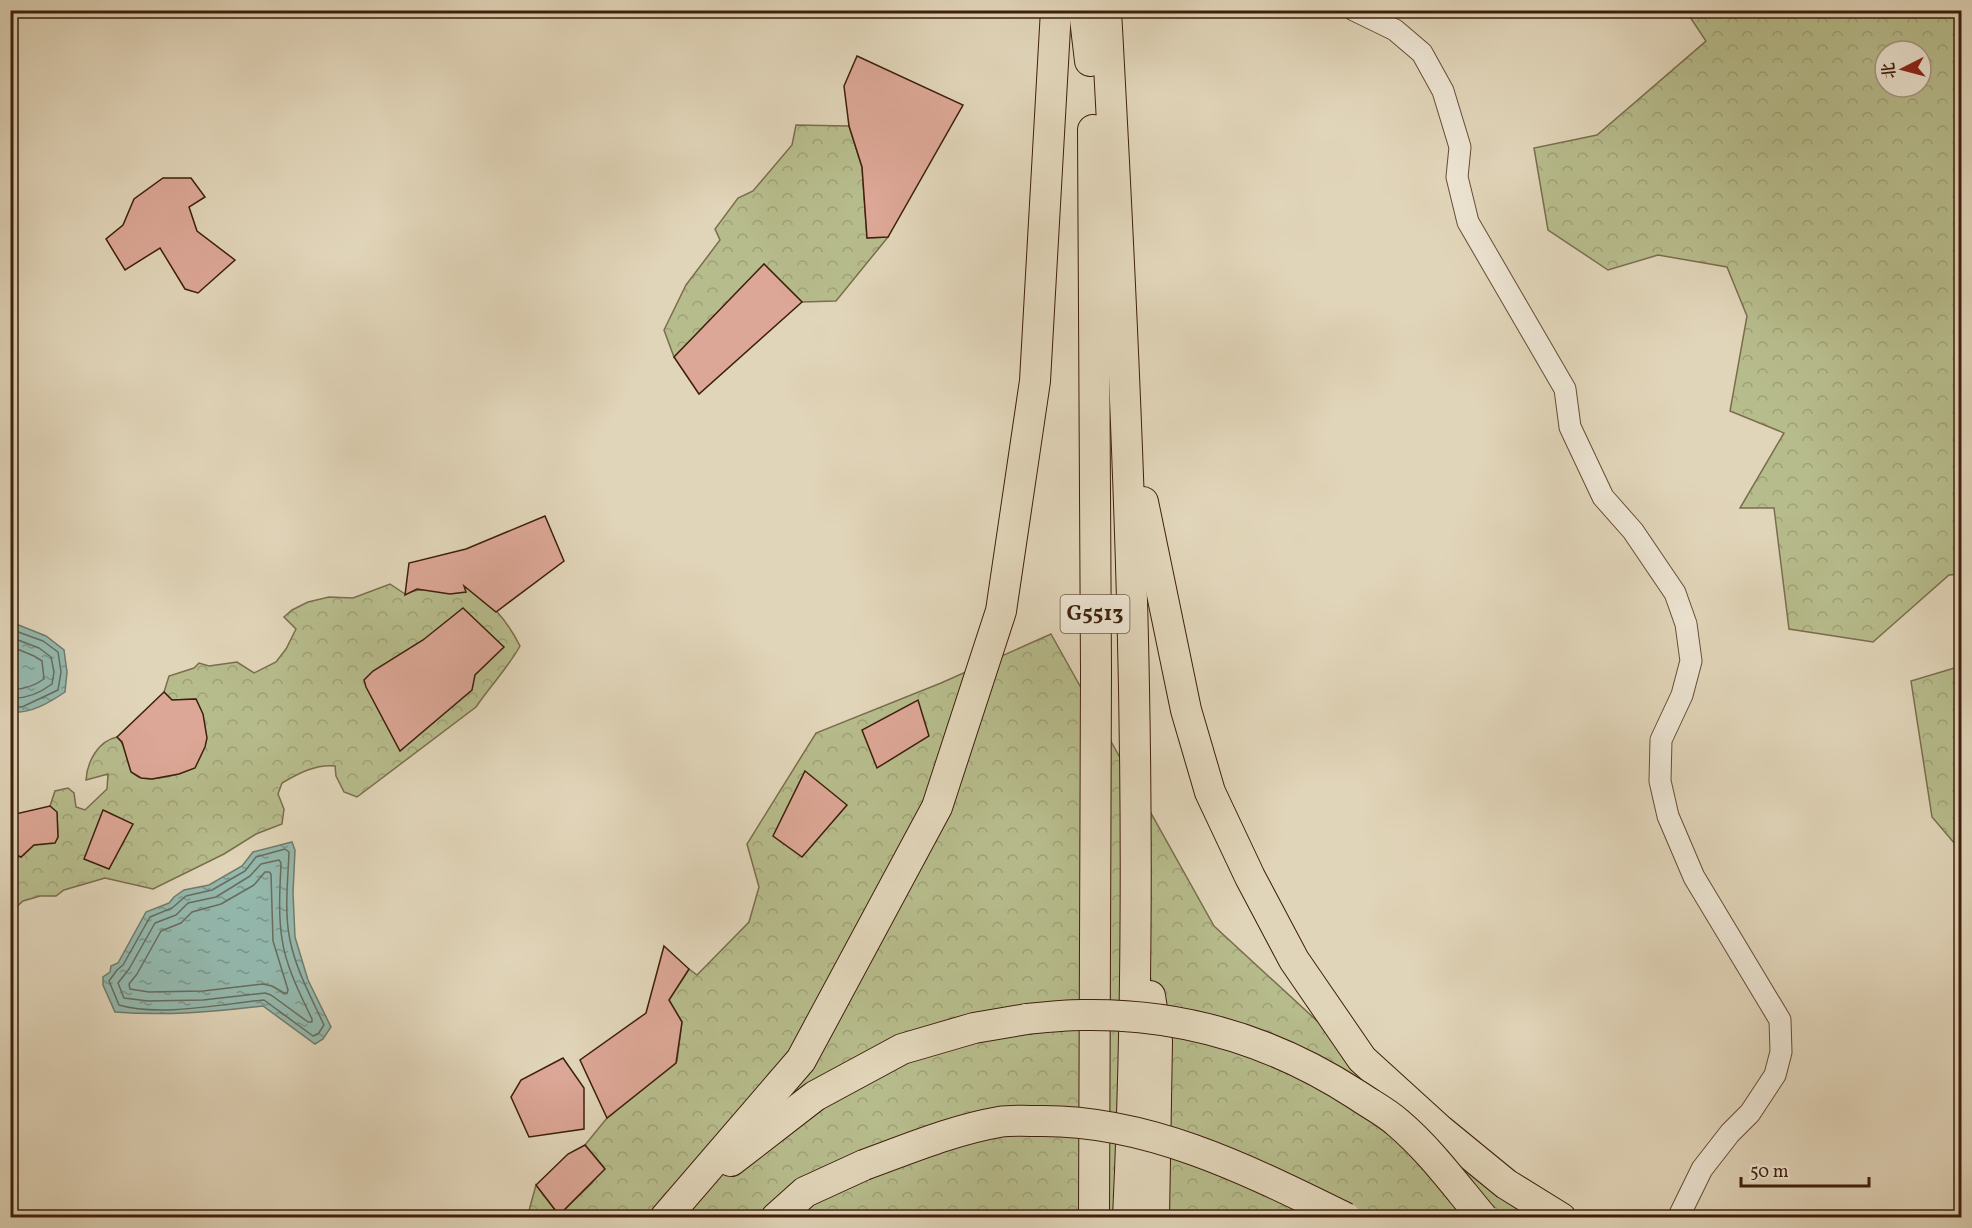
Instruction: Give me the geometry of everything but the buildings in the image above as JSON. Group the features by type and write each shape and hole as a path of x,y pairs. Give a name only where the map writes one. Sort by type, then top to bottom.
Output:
{"highway":[{"path":"672,1209 801,1060 937,807 998,622 1035,381 1056,10"},
{"name":"G5513","path":"1084,10 1093,88 1096,660 1094,1218"},
{"name":"G5513","path":"1106,10 1121,291 1134,622 1137,910 1134,1097 1128,1218"},
{"path":"1126,423 1186,710 1210,792 1250,877 1294,960 1362,1059 1440,1130 1506,1184 1561,1218"},
{"path":"1137,910 1157,1041 1154,1218"},
{"path":"672,1209 814,1096 902,1049 974,1028 1028,1018 1082,1015 1135,1017 1207,1028 1270,1048 1335,1082 1398,1123 1443,1170 1484,1218"},
{"path":"776,1218 805,1192 864,1165 930,1141 1001,1122 1070,1121 1148,1134 1220,1159 1346,1218"}],"street":[{"path":"1354,10 1395,30 1422,53 1443,91 1460,147 1457,177 1468,222 1565,389 1570,427 1602,498 1633,531 1675,593 1686,624 1691,661 1682,695 1661,740 1660,781 1668,816 1694,877 1780,1020 1781,1052 1775,1075 1750,1113 1730,1133 1702,1169 1678,1218"}],"green space":[{"path":"1686,11 1961,11 1961,574 1949,575 1873,642 1789,629 1774,508 1740,508 1784,433 1730,411 1747,316 1727,267 1658,255 1608,270 1548,230 1534,148 1597,135 1706,41"},
{"path":"796,125 849,126 862,167 867,238 888,237 836,301 802,302 764,264 674,357 664,330 686,285 720,240 715,229 738,198 753,191 792,145"},
{"path":"390,584 405,594 419,590 465,592 464,586 490,604 510,628 520,646 476,707 357,797 344,792 336,776 335,766 314,768 288,779 282,783 278,794 284,809 282,824 256,834 224,854 153,889 105,878 64,890 56,896 40,896 23,901 11,912 11,843 14,854 21,857 34,845 55,842 58,837 57,813 50,806 55,791 68,788 74,793 76,807 85,810 107,789 108,774 86,780 91,760 104,743 117,737 124,747 130,768 141,778 160,778 195,767 204,741 203,718 196,699 172,700 164,692 169,676 194,668 199,663 209,666 237,662 254,673 276,662 286,649 296,629 284,617 292,610 308,602 329,597 353,598"},
{"path":"1051,634 1214,926 1530,1217 527,1218 536,1185 559,1215 592,1183 603,1166 585,1145 607,1118 677,1061 682,1022 669,1000 689,969 697,975 749,922 759,887 747,844 816,733 941,683"},
{"path":"1962,666 1961,851 1932,817 1911,681"}],"water":[{"path":"11,622 46,636 64,650 67,672 65,692 39,707 18,712 11,712"},
{"path":"292,842 295,850 293,893 295,937 308,980 331,1027 323,1039 315,1044 263,1006 189,1013 115,1012 103,985 103,977 110,972 111,966 118,963 146,912 169,903 184,890 209,885 242,866 253,852"}]}
